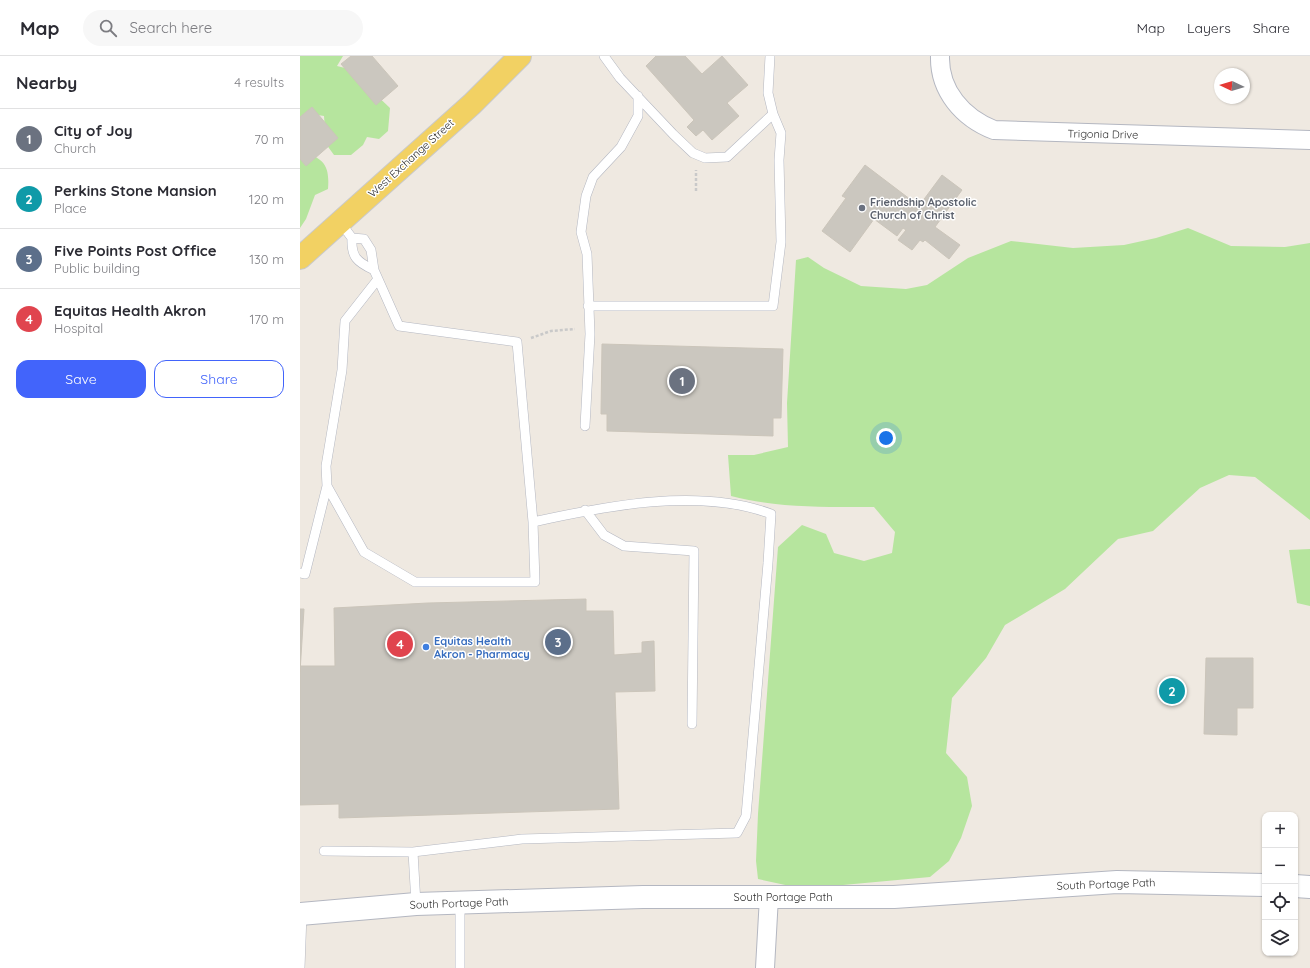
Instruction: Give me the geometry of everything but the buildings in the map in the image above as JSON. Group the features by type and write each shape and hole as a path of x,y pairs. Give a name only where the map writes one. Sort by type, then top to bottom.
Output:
{"main road":[{"name":"West Exchange Street","path":"300,258 309,243 346,230 520,56"}],"street":[{"name":"Trigonia Drive","path":"940,56 942,77 948,93 964,112 979,124 994,130 1010,132 1310,140"},
{"name":"South Portage Path","path":"301,914 416,904 643,897 894,897 1117,882 1262,885"},
{"path":"1298,886 1310,887"},
{"path":"765,968 770,897"}],"lane":[{"path":"604,56 620,78 673,134 693,153 705,158 727,157 773,114"},
{"path":"588,306 773,306 781,242 779,160 781,133 773,114 768,92 770,56"},
{"path":"585,426 589,327 587,254 581,232 586,196 593,177 621,147 638,116 638,96"},
{"path":"346,230 351,251 360,263 374,270"},
{"path":"327,486 364,552 415,582 536,582 533,522 516,342 399,326 374,270 371,250 364,239 346,230"},
{"path":"300,573 306,574 327,486 326,466 342,370 345,321 378,279"},
{"path":"324,851 413,852 522,839 737,834 746,816 771,514 753,507 692,500 600,507 533,522"},
{"path":"585,510 604,535 624,546 694,551 692,724"},
{"path":"413,852 416,904"},
{"path":"460,903 460,968"},
{"path":"300,968 301,914"}],"path":[{"path":"696,175 696,191"},
{"path":"516,344 551,331 589,327"}],"green space":[{"path":"300,56 343,56 337,66 349,69 390,108 388,131 379,139 367,137 363,145 351,155 334,155 326,144 324,116 311,114 300,117"},
{"path":"300,151 314,156 323,163 328,174 328,189 315,195 306,219 300,228"},
{"path":"1188,228 1231,246 1285,247 1310,243 1310,520 1255,477 1229,475 1200,488 1153,531 1118,539 1065,589 1005,625 986,658 952,698 946,753 967,777 972,806 961,838 949,861 930,877 843,885 790,886 758,879 756,861 758,814 778,547 802,525 826,534 834,553 864,561 892,553 895,532 874,507 784,505 731,496 728,455 754,455 788,447 787,403 796,260 808,257 824,268 861,286 906,289 927,285 968,258 1011,241 1073,248 1124,245 1156,238"},
{"path":"1310,549 1310,606 1297,603 1289,550"}],"place":[{"name":"Friendship Apostolic Church of Christ","path":"862,208"},
{"name":"City of Joy","path":"682,381"},
{"name":"Five Points Post Office","path":"558,642"},
{"name":"Equitas Health Akron","path":"400,644"},
{"name":"Equitas Health Akron - Pharmacy","path":"426,647"},
{"name":"Perkins Stone Mansion","path":"1172,691"}]}
